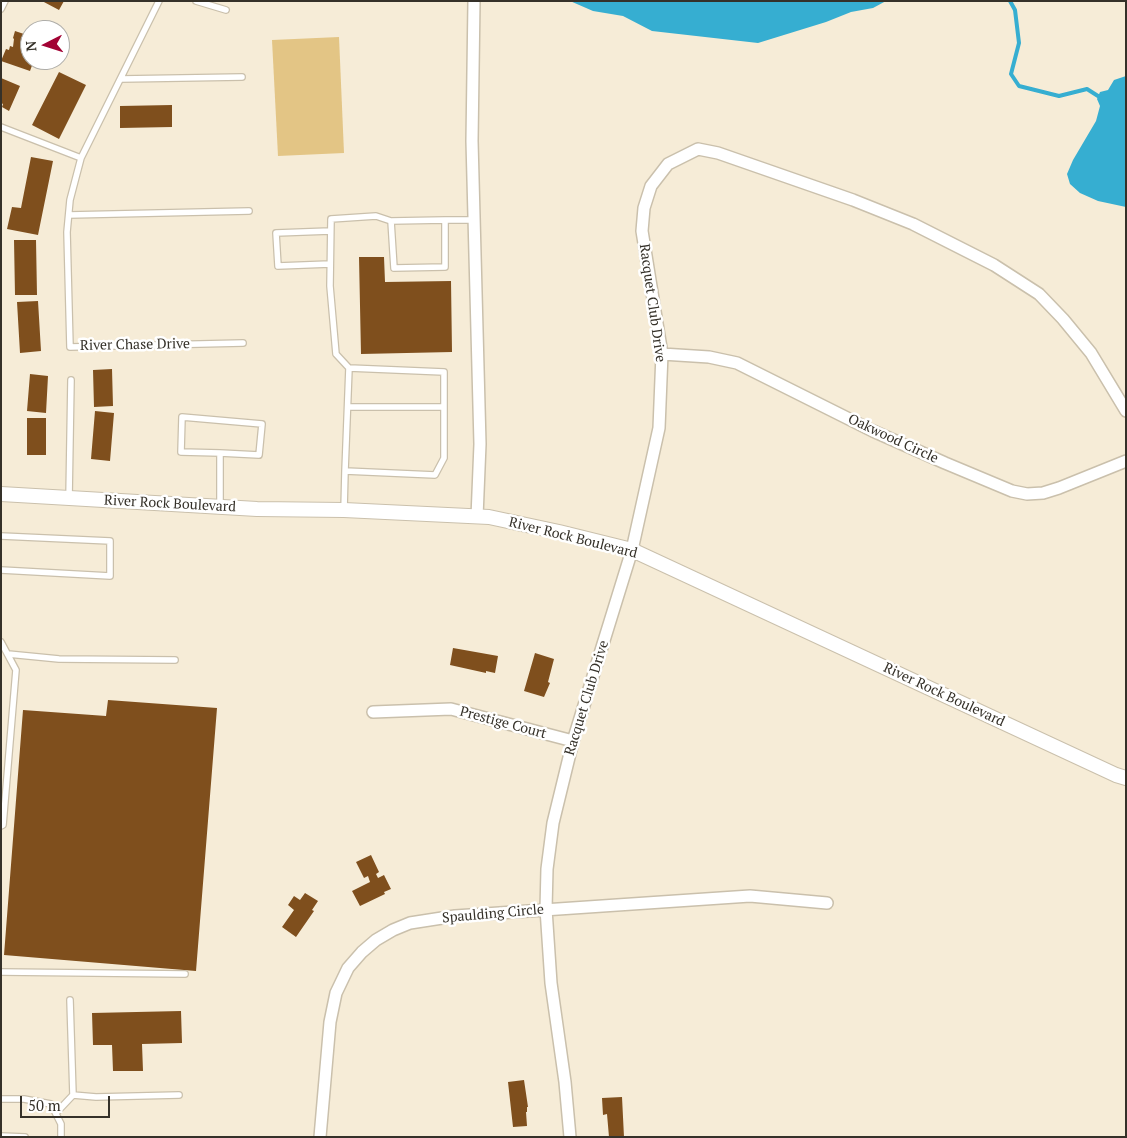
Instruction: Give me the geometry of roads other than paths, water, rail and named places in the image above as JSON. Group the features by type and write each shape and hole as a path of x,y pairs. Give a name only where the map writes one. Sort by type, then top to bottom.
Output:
{"street":[{"path":"474,1 472,141 480,444 477,517"},
{"name":"Racquet Club Drive","path":"570,1137 565,1082 551,983 546,909 547,869 553,823 573,741 632,550 659,428 662,354 642,232 644,208 650,186 668,164 698,150 718,152 853,200 913,224 994,265 1047,301 1091,353 1126,411"},
{"name":"Oakwood Circle","path":"662,354 709,357 736,363 873,431 1012,491 1027,494 1051,490 1126,461"},
{"name":"River Rock Boulevard","path":"1,494 257,509 344,510 489,517 632,550 1126,778"},
{"name":"Prestige Court","path":"373,712 451,709 573,741"},
{"name":"Spaulding Circle","path":"320,1137 330,1022 336,993 348,968 362,952 376,940 393,930 410,923 455,916 750,896 826,903"}],"lane":[{"path":"1,9 5,1"},
{"name":"River Chase Drive","path":"159,1 81,158 70,200 67,232 70,347 243,343"},
{"path":"196,1 226,10"},
{"path":"121,79 242,77"},
{"path":"1,127 81,158"},
{"path":"69,215 249,211"},
{"path":"344,510 349,368 336,354 330,286 331,219 376,216 391,221 474,220"},
{"path":"391,221 394,268 445,267 445,220"},
{"path":"330,231 276,233 278,266 330,264"},
{"path":"345,471 434,474 444,458 444,372 349,368"},
{"path":"69,498 71,380"},
{"path":"348,407 444,407"},
{"path":"182,417 262,424 258,455 220,453 181,452 182,417"},
{"path":"220,453 220,507"},
{"path":"1,536 110,541 110,576 1,570"},
{"path":"1,642 16,670 3,825 1,826"},
{"path":"8,654 59,659 175,660"},
{"path":"1,972 185,974"},
{"path":"56,1113 73,1095 70,1000"},
{"path":"73,1095 96,1097 179,1095"},
{"path":"1,1100 24,1099 51,1104 62,1124 62,1137"},
{"path":"1,1136 25,1137"}],"water":[{"path":"570,1 886,1 873,8 851,12 826,22 758,43 652,31 623,16 593,11"},
{"path":"1126,76 1126,207 1098,201 1080,193 1070,184 1067,174 1096,121 1100,106 1097,99 1100,92 1108,90 1114,80"}],"waterway":[{"path":"1010,1 1015,10 1019,43 1011,74 1019,86 1059,96 1087,89 1098,96"}]}
